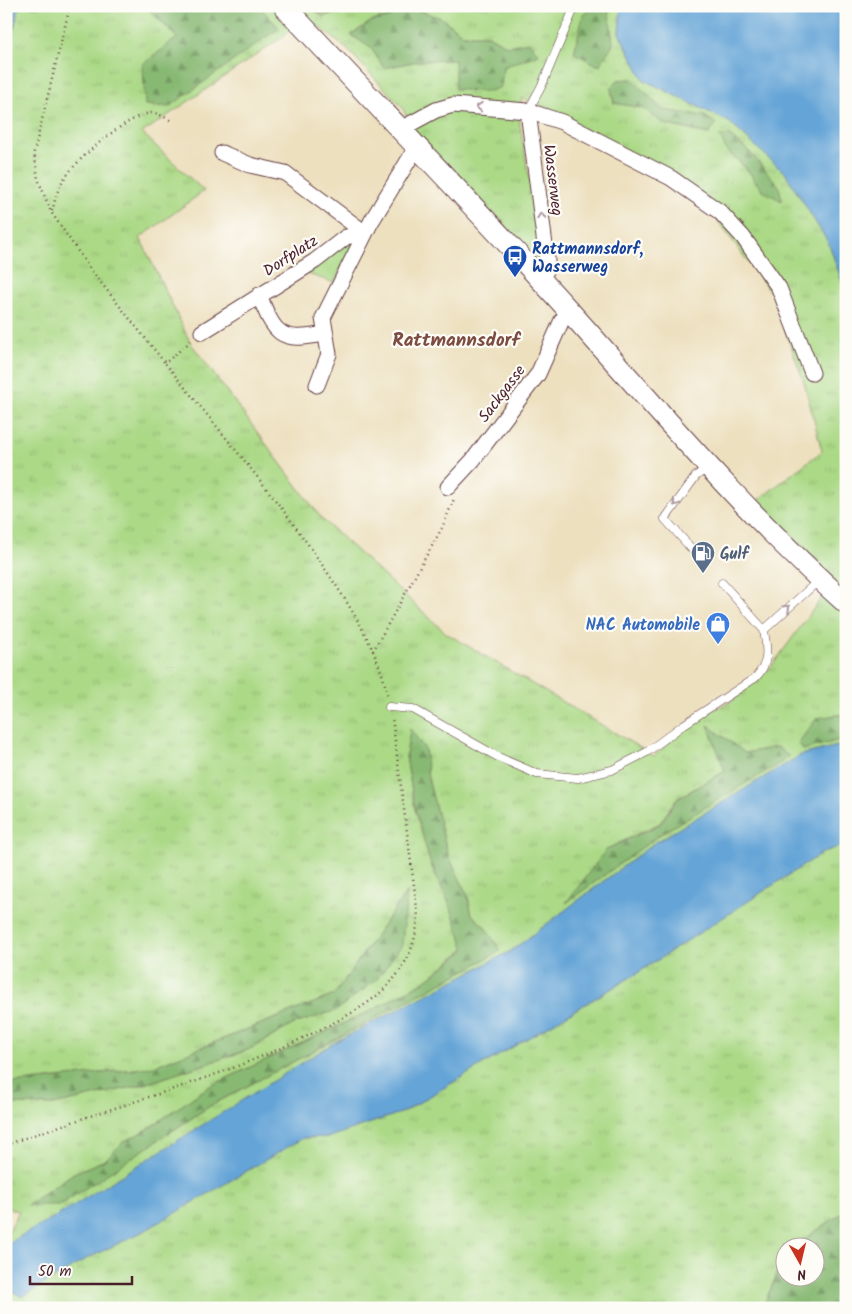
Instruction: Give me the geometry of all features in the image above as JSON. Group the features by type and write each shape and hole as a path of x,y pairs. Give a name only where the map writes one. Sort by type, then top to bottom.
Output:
{"main road":[{"path":"284,6 570,311 708,468 820,580 846,603"}],"street":[{"path":"399,130 436,110 453,105 528,111 562,122 671,178 720,212 743,237 780,288 812,373"},
{"name":"Wasserweg","path":"528,111 547,261 546,271 540,280"},
{"path":"317,385 329,354 324,334 323,318 365,233 416,148"},
{"path":"222,153 250,165 285,173 365,233"},
{"name":"Dorfplatz","path":"324,334 303,338 288,337 272,326 259,295 315,261 346,237 365,233"},
{"path":"202,332 259,295"},
{"name":"Sackgasse","path":"448,487 472,460 538,374 562,320 570,311"}],"lane":[{"path":"528,111 542,85 575,6"},
{"path":"698,556 665,519 696,476 708,468"},
{"path":"764,630 820,580"},
{"path":"390,707 414,709 498,757 537,774 578,778 612,770 647,752 761,672 768,656 764,630 722,584"}],"path":[{"path":"6,1145 253,1062 327,1026 380,993 405,966 414,944 418,916 397,745 384,679 373,651 342,594 285,510 90,268 52,212 38,179 34,152 70,6"},
{"path":"52,212 62,182 75,165 93,148 138,116 152,113 161,114 170,120"},
{"path":"165,363 202,332"},
{"path":"373,651 410,588 455,501 448,487"}],"green space":[{"path":"19,6 146,6 177,38 279,28 259,6 307,6 323,16 345,12 348,6 398,6 390,17 372,21 351,35 371,48 384,68 418,61 456,60 503,67 539,54 507,46 488,35 464,35 441,18 406,6 593,6 583,15 613,44 608,6 621,6 619,33 644,80 729,122 786,174 829,244 846,293 846,714 817,718 803,750 846,738 846,744 801,755 653,844 511,951 337,1041 6,1249 6,1236 19,1211 6,1208 6,1104 54,1105 145,1084 248,1050 294,1024 337,1010 406,893 334,995 152,1067 6,1084 6,63","holes":["304,15 347,49 402,107 417,138 538,268 542,264 539,235 519,119 522,98 563,115 715,217 772,294 804,382 822,451 758,500 834,581 771,667 732,701 701,715 654,756 446,633 322,519 190,342 140,238 204,191 142,133 284,36","632,79 663,110 705,116 708,134 664,124 643,108 614,103 611,89 618,80","730,136 763,191 746,168 726,150","709,726 745,753 777,747 788,756 662,833 567,902 607,849 660,823 676,799 725,771","410,730 425,749 428,779 448,854 468,897 472,915 484,926 465,970 210,1106 60,1204 27,1205 74,1173 105,1160 123,1142 148,1129 208,1087 370,1011 425,981 465,949 450,905 431,865 415,809 406,756"]},
{"path":"146,6 259,6 279,28 169,107 145,105 143,64 177,38"},
{"path":"307,6 348,6 345,12 323,16"},
{"path":"398,6 406,6 441,18 464,35 488,35 507,46 529,42 539,54 503,67 501,87 487,92 455,89 455,60 418,61 384,68 371,48 351,35 372,21 390,17"},
{"path":"593,6 608,6 613,44 599,66 574,53 583,15"},
{"path":"632,79 663,110 705,116 716,124 709,134 664,124 643,108 614,103 611,89 618,80"},
{"path":"720,136 730,136 750,152 779,186 782,201 763,191 746,168 726,150"},
{"path":"350,238 355,243 334,283 302,272"},
{"path":"846,714 846,738 803,750 799,742 817,718"},
{"path":"708,725 745,753 777,747 788,756 782,762 662,833 566,903 607,849 660,824 676,800 725,771"},
{"path":"410,729 425,749 428,779 448,854 468,897 472,915 484,926 501,951 210,1106 60,1205 27,1205 74,1173 105,1160 123,1142 148,1129 208,1087 370,1011 425,981 465,950 450,905 431,865 415,809 406,756"},
{"path":"846,844 846,1210 809,1236 774,1236 774,1281 763,1308 6,1308 6,1286 86,1259 146,1230 303,1138 329,1137 403,1112 636,974 824,852"},
{"path":"407,892 402,945 376,980 337,1010 294,1024 248,1050 145,1084 54,1105 6,1104 6,1084 152,1067 334,995"},
{"path":"846,1210 846,1298 830,1308 763,1308 774,1281 774,1286 824,1286 824,1236 809,1236"}],"water":[{"path":"6,6 19,6 6,63"},
{"path":"621,6 846,6 846,293 829,244 786,174 729,122 644,80 619,33"},
{"path":"846,744 846,844 824,852 636,974 403,1112 329,1137 303,1138 146,1230 86,1259 22,1297 6,1287 6,1244 55,1217 337,1041 511,951 653,844 801,755"}],"place":[{"name":"Rattmannsdorf, Wasserweg","path":"515,278"},
{"name":"Gulf","path":"703,574"},
{"name":"NAC Automobile","path":"718,645"}],"district":[{"name":"Rattmannsdorf","path":"456,339"}]}
